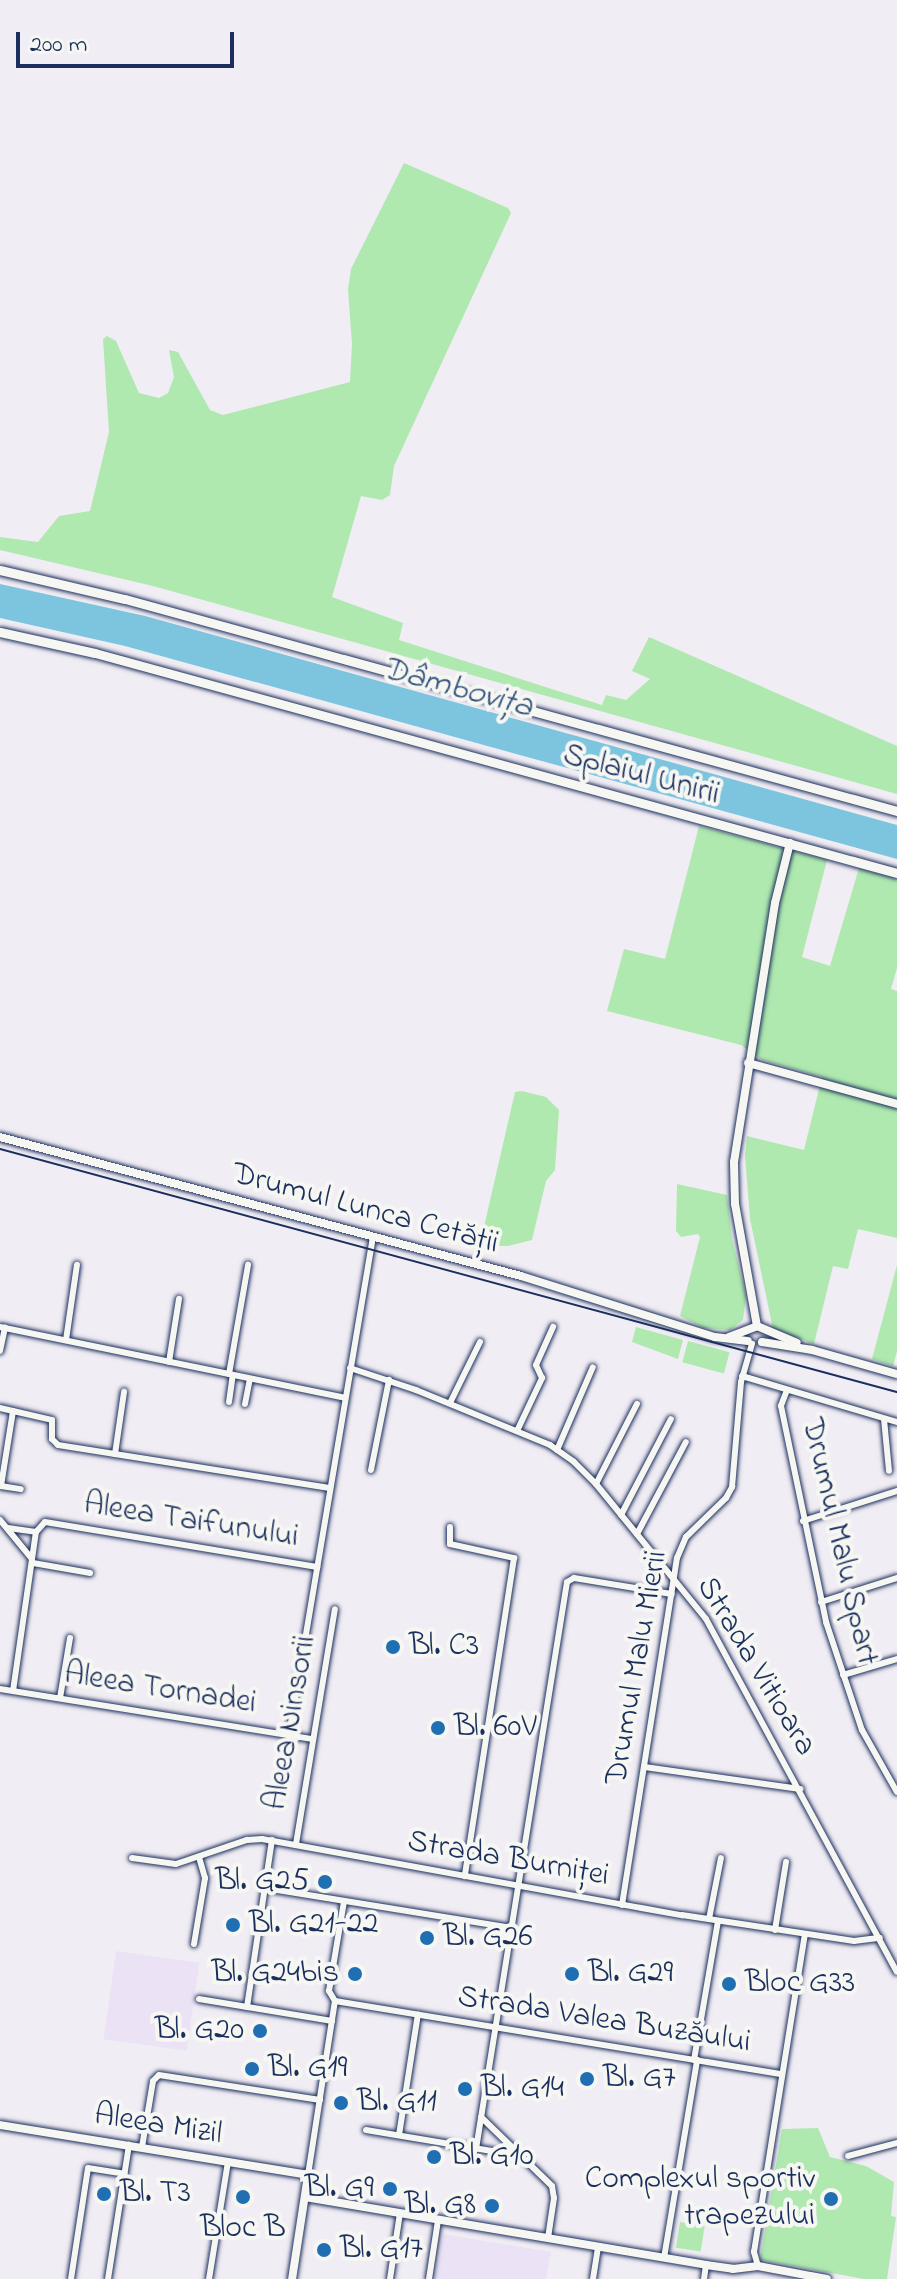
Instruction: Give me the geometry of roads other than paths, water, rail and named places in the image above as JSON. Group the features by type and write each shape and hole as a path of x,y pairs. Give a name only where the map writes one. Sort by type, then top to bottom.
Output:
{"main road":[{"name":"Splaiul Unirii","path":"0,570 125,599 897,811"},
{"name":"Splaiul Unirii","path":"0,632 95,653 897,873"}],"street":[{"path":"754,1334 754,1312 734,1188 737,1129 778,888 790,843"},
{"path":"748,1063 897,1104"},
{"name":"Drumul Lunca Cetății","path":"0,1137 605,1301 715,1337 754,1334 897,1374"},
{"path":"317,1567 373,1237"},
{"path":"66,1340 77,1265"},
{"path":"229,1402 248,1265"},
{"path":"169,1362 179,1299"},
{"path":"0,1351 2,1327 345,1398"},
{"path":"517,1431 542,1378 536,1365 553,1327"},
{"name":"Drumul Malu Mierii","path":"622,1905 674,1579 686,1537 726,1498 732,1487 742,1376 754,1334"},
{"path":"450,1403 480,1342"},
{"path":"557,1450 593,1367"},
{"name":"Strada Vitioara","path":"350,1368 450,1403 517,1431 557,1450 596,1484 706,1619 897,1972"},
{"path":"742,1376 897,1422"},
{"path":"245,1404 250,1379"},
{"path":"371,1470 389,1380"},
{"name":"Drumul Malu Spart","path":"787,1390 781,1406 821,1602 862,1730 897,1792"},
{"path":"115,1454 124,1392"},
{"path":"596,1484 637,1404"},
{"path":"0,1408 52,1420 52,1439 58,1445 330,1488"},
{"path":"13,1411 1,1486 21,1489"},
{"path":"621,1515 671,1419"},
{"path":"884,1419 889,1471"},
{"path":"637,1534 686,1442"},
{"path":"803,1521 897,1491"},
{"path":"0,1520 32,1561 90,1573"},
{"name":"Aleea Taifunului","path":"13,1691 36,1532 45,1522 317,1567 289,1735"},
{"path":"450,1527 450,1544 514,1558 465,1876"},
{"name":"Aleea Taifunului","path":"8,1528 36,1532"},
{"path":"476,2149 567,1582 574,1578 672,1594"},
{"path":"821,1602 897,1578"},
{"name":"Aleea Ninsorii","path":"296,1844 335,1609"},
{"path":"60,1698 70,1638"},
{"path":"843,1675 897,1659"},
{"name":"Aleea Tornadei","path":"0,1689 313,1739"},
{"name":"Strada Vitioara","path":"644,1767 800,1789"},
{"name":"Strada Burniței","path":"132,1858 172,1865 247,1840 272,1840 718,1921 854,1941 880,1938"},
{"path":"247,2007 272,1840"},
{"path":"194,1944 205,1878 199,1857"},
{"path":"709,1919 721,1858"},
{"path":"775,1930 786,1862"},
{"path":"265,1888 512,1928"},
{"path":"292,2279 335,2001 329,1991 344,1901"},
{"path":"664,2258 718,1921"},
{"path":"756,2277 758,2266 754,2252 805,1935"},
{"path":"199,1999 332,2021"},
{"name":"Strada Valea Buzăului","path":"335,2001 782,2074"},
{"name":"Strada Valea Buzăului","path":"399,2135 418,2014"},
{"path":"142,2147 153,2081 159,2075 320,2100"},
{"path":"481,2117 548,2180 554,2191 548,2238"},
{"name":"Aleea Mizil","path":"0,2125 308,2175"},
{"path":"366,2130 522,2156"},
{"path":"848,2156 897,2143"},
{"path":"108,2279 129,2145"},
{"path":"209,2279 228,2162"},
{"path":"71,2279 88,2168 125,2174"},
{"path":"305,2197 706,2265 733,2269 758,2266 827,2279"},
{"path":"390,2279 400,2213"},
{"path":"429,2279 438,2220"},
{"path":"593,2279 598,2247"},
{"path":"704,2279 706,2265"}],"water":[{"path":"0,584 145,616 897,825 897,859 125,646 0,618"}],"railway":[{"path":"0,1149 897,1392"}],"place":[{"name":"Bl. C3","path":"393,1647"},
{"name":"Bl. 60V","path":"438,1728"},
{"name":"Bl. G25","path":"325,1882"},
{"name":"Bl. G21-22","path":"233,1925"},
{"name":"Bl. G26","path":"427,1938"},
{"name":"Bl. G24bis","path":"355,1974"},
{"name":"Bl. G29","path":"572,1974"},
{"name":"Bloc G33","path":"729,1984"},
{"name":"Bl. G20","path":"260,2031"},
{"name":"Bl. G19","path":"252,2069"},
{"name":"Bl. G7","path":"587,2079"},
{"name":"Bl. G14","path":"465,2089"},
{"name":"Bl. G11","path":"341,2103"},
{"name":"Bl. G10","path":"434,2157"},
{"name":"Bl. G9","path":"390,2189"},
{"name":"Bl. T3","path":"104,2194"},
{"name":"Bloc B","path":"243,2197"},
{"name":"Complexul sportiv trapezului","path":"831,2199"},
{"name":"Bl. G8","path":"492,2206"},
{"name":"Bl. G17","path":"324,2250"}],"water label":[{"name":"Dâmbovița","path":"457,689"}]}
